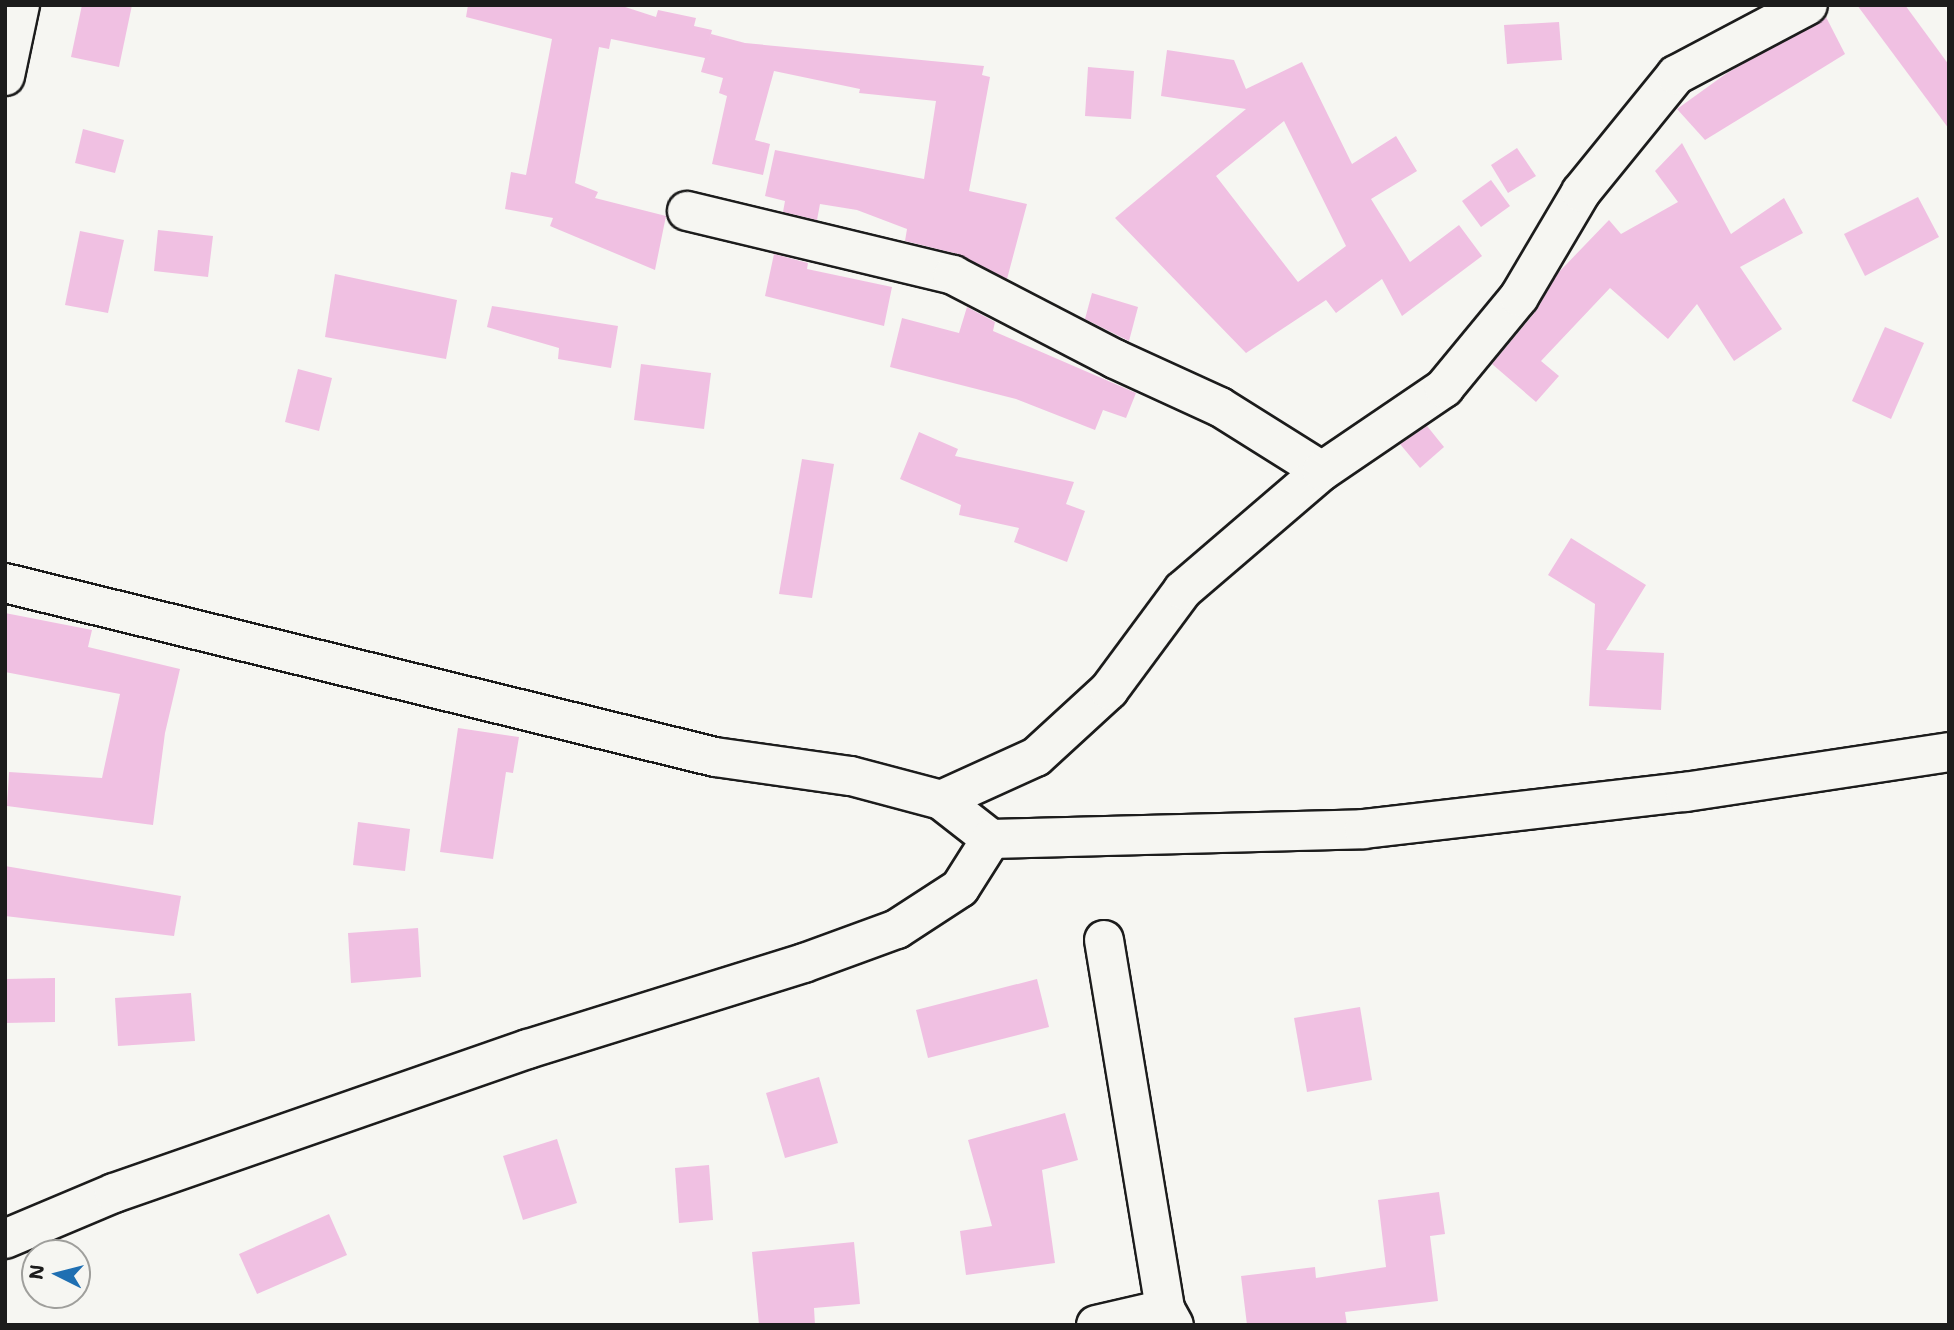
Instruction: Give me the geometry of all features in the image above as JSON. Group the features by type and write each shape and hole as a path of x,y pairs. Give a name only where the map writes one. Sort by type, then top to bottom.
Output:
{"street":[{"path":"5,76 20,5"},
{"path":"941,800 1036,757 1109,690 1183,590 1322,471 1444,387 1519,297 1581,192 1676,75 1808,5"},
{"path":"687,211 953,275 1115,359 1220,407 1322,471"},
{"path":"5,583 674,748 851,776 941,800 991,839 1364,829 1644,797 1949,752"},
{"path":"5,1239 114,1193 528,1049 804,963 897,929 960,888 991,839"},
{"path":"1096,1325 1170,1317 1104,940"}],"building":[{"path":"82,5 132,5 119,67 71,57"},
{"path":"468,5 619,5 656,17 658,10 696,18 694,26 712,30 708,45 711,34 745,43 984,66 982,75 990,77 969,191 1027,204 1007,279 958,254 905,241 907,229 857,210 820,204 817,220 783,212 785,201 765,196 775,150 924,179 936,101 859,93 860,89 774,71 755,140 770,144 763,175 712,164 727,96 719,93 723,78 701,72 705,58 611,39 609,49 599,47 575,183 598,192 595,198 666,216 655,270 550,226 553,218 505,209 511,172 526,175 552,39 466,17"},
{"path":"1857,5 1905,5 1949,65 1949,129"},
{"path":"1826,17 1845,54 1705,140 1677,109 1727,73"},
{"path":"1559,22 1562,60 1507,64 1504,25"},
{"path":"1167,50 1234,60 1246,89 1302,62 1352,164 1396,136 1417,171 1371,199 1410,262 1459,225 1482,256 1402,316 1382,279 1336,313 1326,300 1246,353 1115,218 1246,109 1161,96","holes":["1284,121 1346,246 1298,282 1216,176"]},
{"path":"1088,67 1134,71 1131,119 1085,116"},
{"path":"83,129 124,140 115,173 75,163"},
{"path":"1682,143 1731,234 1784,198 1803,233 1740,267 1782,329 1734,361 1697,304 1668,339 1610,288 1541,361 1559,376 1536,402 1492,364 1536,311 1558,273 1609,220 1621,234 1678,202 1655,171"},
{"path":"1517,148 1536,176 1508,193 1491,165"},
{"path":"1491,180 1510,206 1481,227 1462,201"},
{"path":"1918,197 1939,237 1865,276 1844,234"},
{"path":"158,230 213,236 208,277 154,271"},
{"path":"80,231 124,240 108,313 65,305"},
{"path":"774,254 808,263 807,269 892,287 884,326 765,296"},
{"path":"335,274 457,300 446,359 325,337"},
{"path":"1092,293 1138,307 1129,341 1085,319"},
{"path":"492,306 618,326 611,368 558,359 559,348 487,327"},
{"path":"967,307 995,322 993,331 1136,393 1126,418 1103,410 1095,430 1016,399 890,367 902,318 959,333"},
{"path":"1885,327 1924,343 1891,419 1852,401"},
{"path":"641,364 711,373 704,429 634,420"},
{"path":"298,369 332,378 319,431 285,422"},
{"path":"1427,426 1444,447 1420,468 1400,444"},
{"path":"919,432 958,449 955,456 1074,482 1066,504 1085,511 1067,562 1014,542 1019,528 959,515 961,505 900,479"},
{"path":"802,459 834,464 812,598 779,594"},
{"path":"1571,538 1646,585 1606,650 1664,653 1661,710 1589,706 1595,604 1548,575"},
{"path":"5,613 92,630 88,647 180,669 165,733 153,825 7,806 9,772 102,778 120,694 5,672"},
{"path":"458,728 519,737 513,773 506,772 493,859 440,852"},
{"path":"358,822 410,829 405,871 353,865"},
{"path":"5,866 181,896 174,936 5,916"},
{"path":"418,928 421,977 351,983 348,933"},
{"path":"55,978 55,1022 5,1023 5,979"},
{"path":"1037,979 1049,1027 928,1058 916,1010"},
{"path":"191,993 195,1041 118,1046 115,998"},
{"path":"1360,1007 1372,1080 1307,1092 1294,1018"},
{"path":"819,1077 838,1143 785,1158 766,1093"},
{"path":"1065,1113 1078,1160 1042,1170 1055,1263 966,1275 960,1231 992,1226 968,1140"},
{"path":"557,1139 577,1203 523,1220 503,1156"},
{"path":"709,1165 713,1220 679,1223 675,1168"},
{"path":"1439,1192 1445,1234 1430,1236 1438,1301 1345,1312 1347,1325 1247,1325 1241,1276 1315,1267 1316,1278 1386,1267 1378,1200"},
{"path":"329,1214 347,1255 257,1294 239,1254"},
{"path":"854,1242 860,1304 814,1308 815,1325 759,1325 752,1252"}]}
